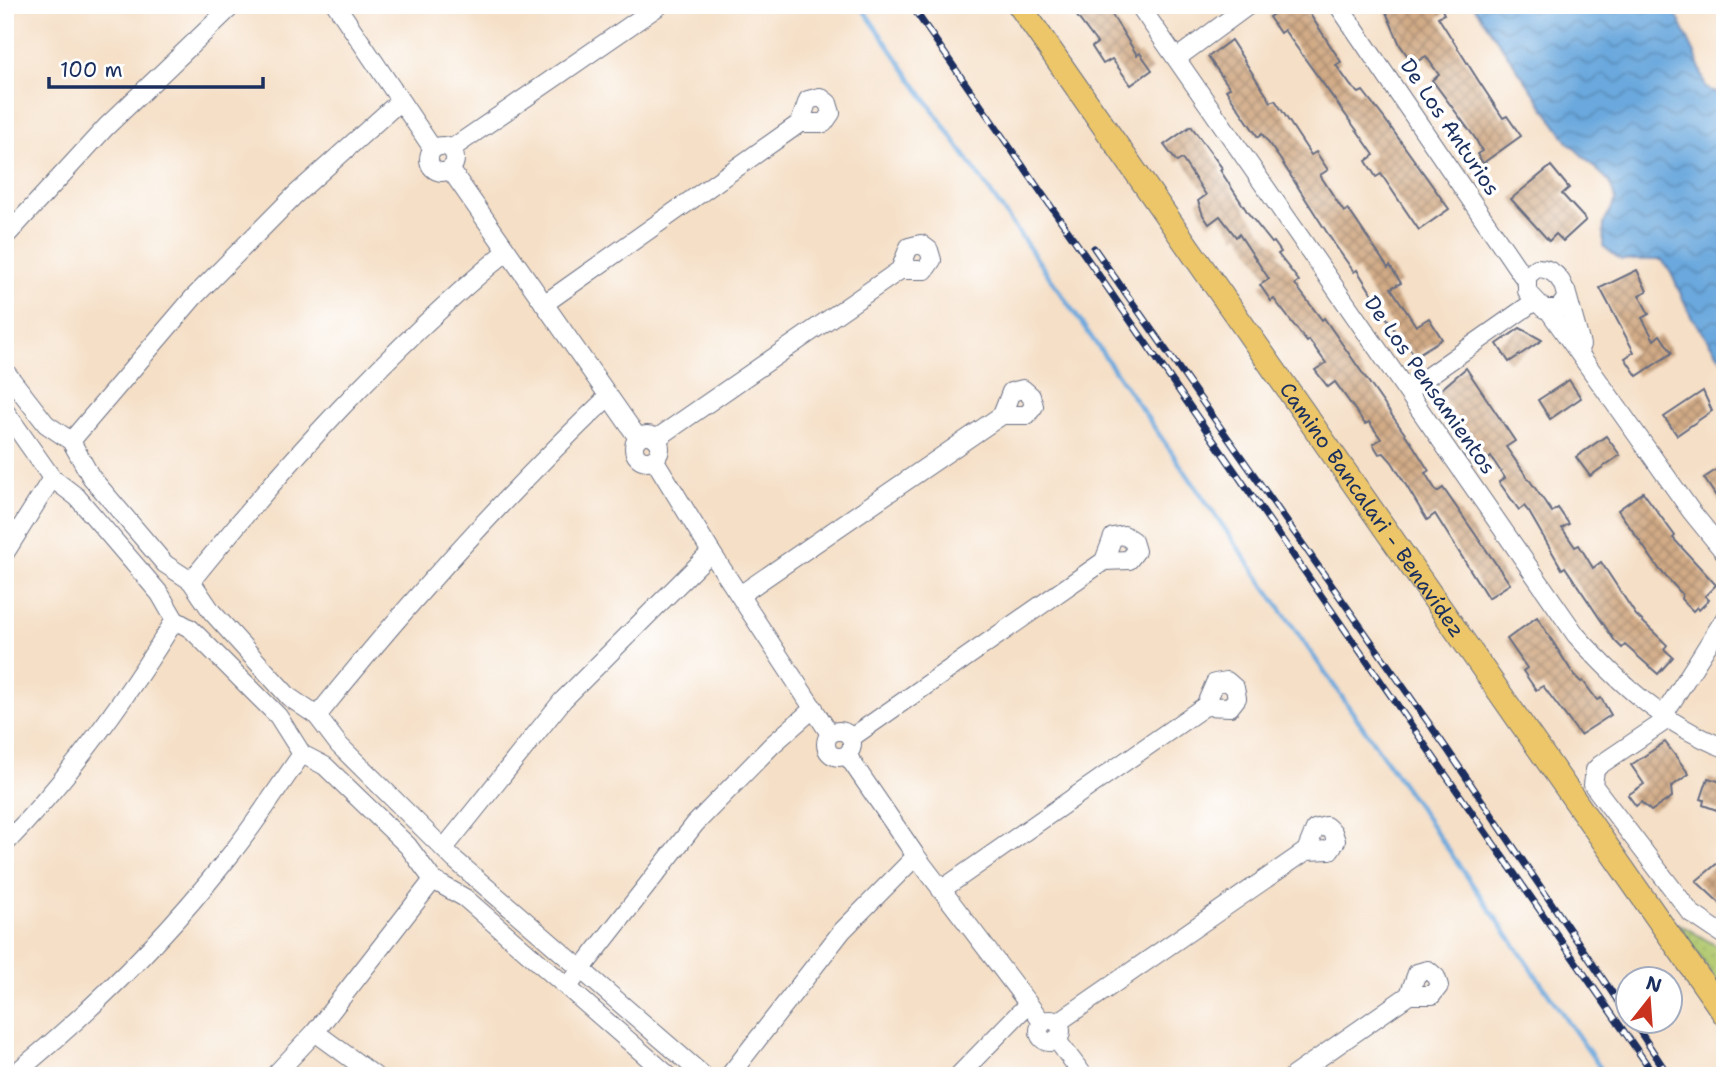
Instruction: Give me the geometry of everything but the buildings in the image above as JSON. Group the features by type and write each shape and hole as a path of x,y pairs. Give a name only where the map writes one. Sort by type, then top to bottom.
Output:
{"main road":[{"name":"Camino Bancalari - Benavídez","path":"1019,5 1725,1015"}],"street":[{"path":"5,237 106,127 233,5"},
{"path":"442,149 660,5"},
{"name":"De Los Pensamientos","path":"1139,5 1576,635 1632,694 1665,718 1725,748"},
{"path":"1177,58 1249,5"},
{"name":"De Los Anturios","path":"1338,5 1526,281"},
{"path":"1355,5 1368,47"},
{"path":"343,8 400,101 455,160 450,169 608,397 660,450 654,459 710,552 830,734 841,731 916,856 1027,1005 1052,1028 1084,1076"},
{"path":"36,453 41,438 64,436 295,195 400,101"},
{"path":"544,304 800,123"},
{"path":"1494,232 1560,279 1585,358"},
{"path":"160,594 168,579 185,577 320,428 449,299 506,251"},
{"path":"1547,269 1532,270 1526,281 1527,291 1585,358 1690,511 1725,553"},
{"path":"647,438 900,270"},
{"path":"1407,391 1542,306 1564,305 1565,290"},
{"path":"5,371 46,424 64,436 91,477 164,564 185,577 289,697 311,712 333,738 444,849 704,1076"},
{"path":"288,730 292,719 311,712 524,477 608,397"},
{"path":"5,411 57,482 77,498 160,594 183,625 288,730 307,757 325,766 418,857 439,883 465,898 669,1076"},
{"path":"740,595 1002,415"},
{"path":"57,482 72,482 81,460"},
{"path":"5,553 57,482"},
{"path":"444,849 563,700 710,552"},
{"path":"849,747 1104,561"},
{"path":"5,844 88,749 183,625 204,618 205,601"},
{"path":"1725,618 1665,718 1600,765 1595,770 1593,785 1692,913 1725,936"},
{"path":"942,890 1205,706"},
{"path":"568,986 635,897 695,824 772,745 814,708"},
{"path":"12,1076 113,988 184,912 307,757 322,756 333,738"},
{"path":"418,857 423,844 444,849"},
{"path":"274,1076 439,883 451,880 444,849"},
{"path":"1052,1028 1306,850"},
{"path":"729,1076 834,939 916,856"},
{"path":"1293,1076 1409,995"},
{"path":"958,1076 1027,1005"},
{"path":"314,1032 375,1076"}],"green space":[{"path":"1678,923 1725,951 1725,995"}],"water":[{"path":"1473,5 1672,5 1696,56 1706,88 1717,94 1725,93 1725,364 1691,316 1662,260 1621,260 1603,246 1604,223 1616,200 1609,181 1568,142"}],"waterway":[{"path":"860,5 1606,1076"}],"railway":[{"path":"911,5 1655,1076"},
{"path":"1094,248 1447,749 1614,995"},
{"path":"1643,1036 1669,1076"}]}
